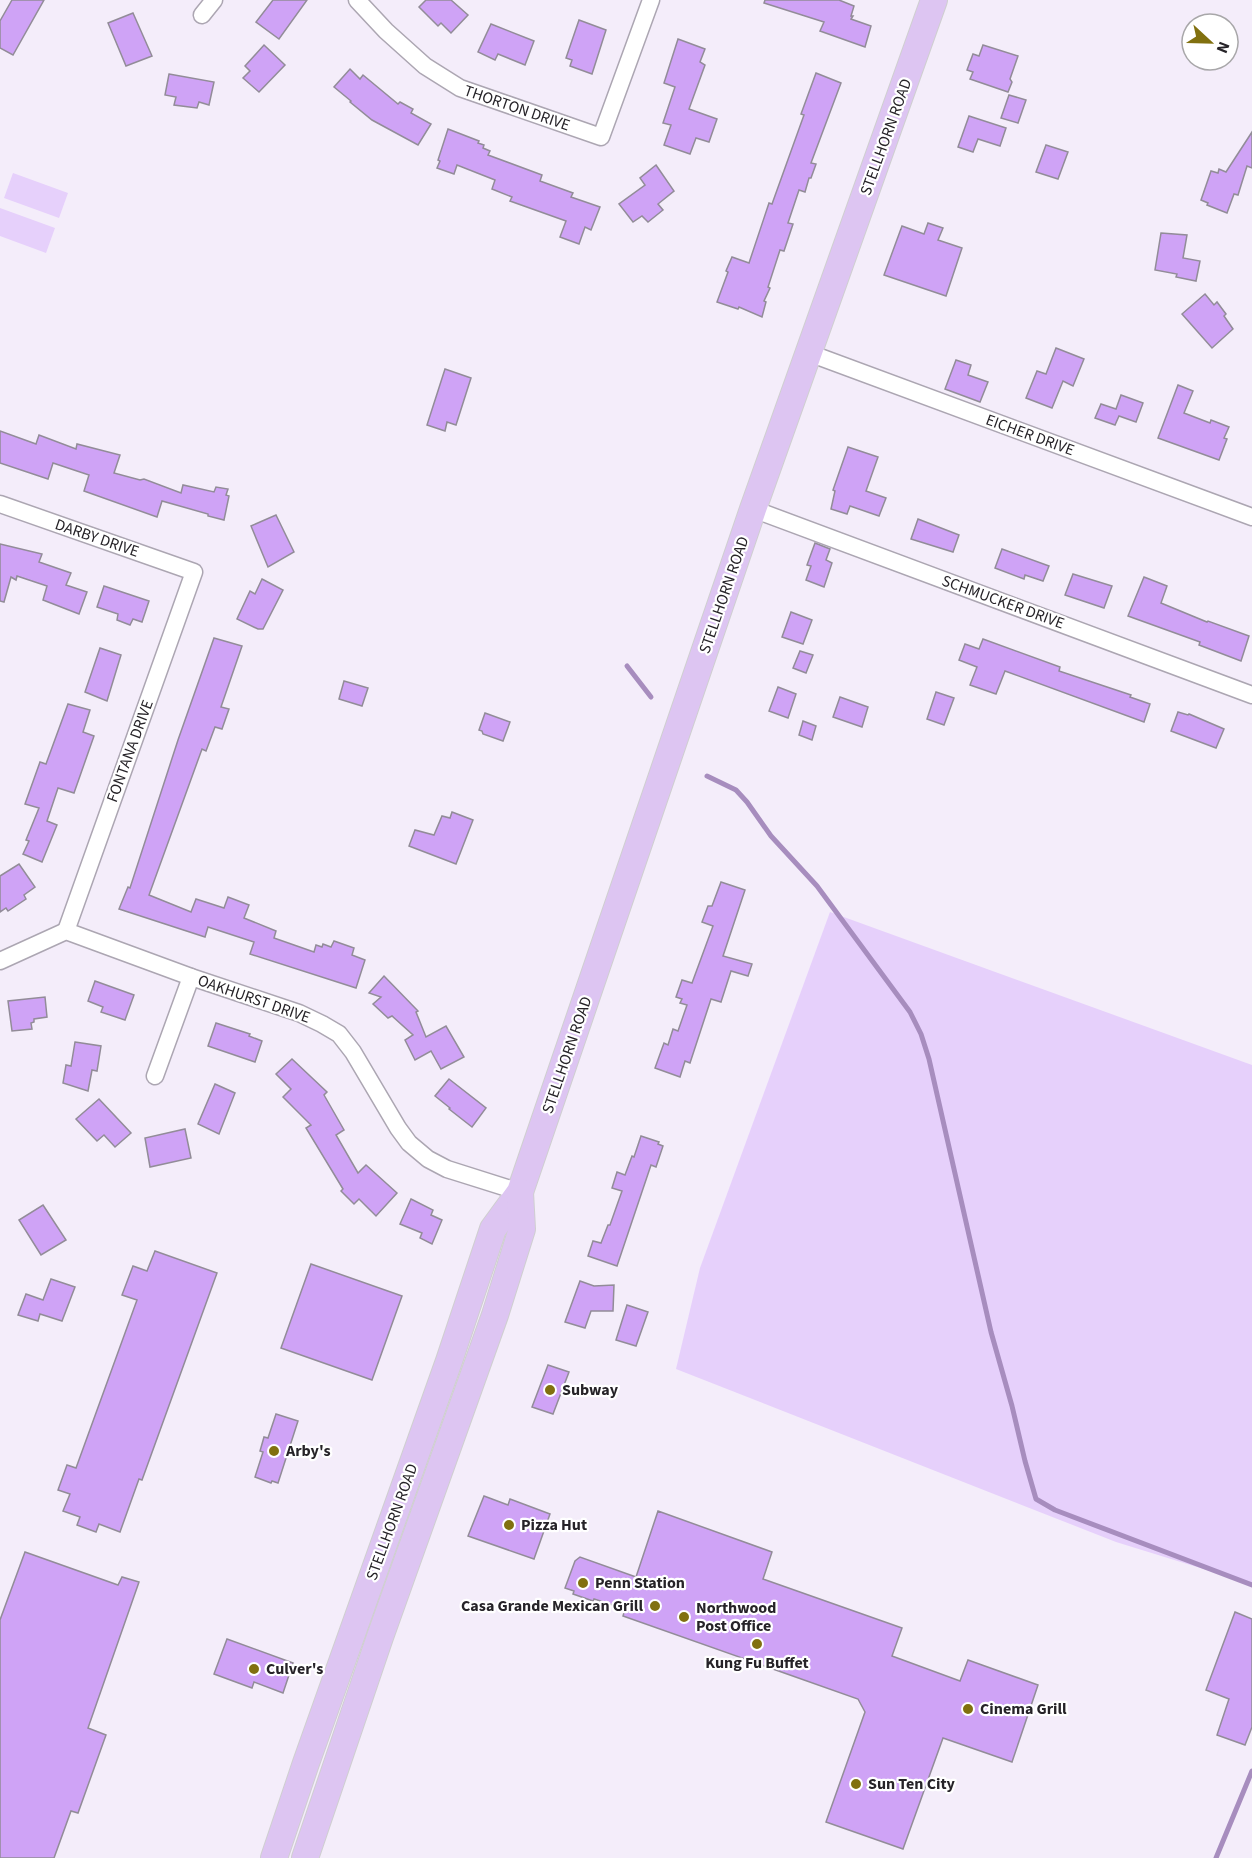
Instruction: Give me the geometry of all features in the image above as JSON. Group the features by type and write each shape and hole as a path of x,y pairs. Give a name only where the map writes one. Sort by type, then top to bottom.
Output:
{"main road":[{"name":"STELLHORN ROAD","path":"274,1858 449,1361 493,1229 520,1192 753,509 934,0"},
{"name":"STELLHORN ROAD","path":"305,1858 376,1648 462,1411 498,1304 522,1229 520,1192"}],"street":[{"path":"202,15 214,0"},
{"name":"THORTON DRIVE","path":"357,0 386,31 425,66 460,88 602,137 651,0"},
{"name":"EICHER DRIVE","path":"809,353 1252,517"},
{"name":"DARBY DRIVE","path":"0,504 194,572"},
{"name":"SCHMUCKER DRIVE","path":"753,509 1252,695"},
{"name":"FONTANA DRIVE","path":"66,931 194,572"},
{"path":"0,961 66,931"},
{"name":"OAKHURST DRIVE","path":"66,931 191,977 299,1013 339,1034 354,1052 409,1143 429,1159 447,1169 520,1192"},
{"path":"155,1076 191,977"}],"shaded area":[{"path":"13,173 68,193 59,218 4,198"},
{"path":"0,208 55,228 46,253 0,236"},
{"path":"830,912 1252,1065 1252,1584 1116,1542 676,1369 700,1268"}],"building":[{"path":"12,0 44,0 13,55 0,48 0,21"},
{"path":"273,0 307,0 279,39 256,22"},
{"path":"426,0 451,0 468,15 451,33 441,23 438,26 419,7"},
{"path":"765,0 839,0 854,6 851,19 871,26 865,47 820,31 824,22 764,3"},
{"path":"133,13 152,56 126,66 108,23"},
{"path":"579,20 606,30 592,74 570,66 572,60 566,58"},
{"path":"491,24 534,41 525,65 498,54 495,60 478,52"},
{"path":"678,39 705,49 700,62 705,65 689,109 717,119 709,142 696,138 690,154 664,145 671,125 663,123 675,87 664,83"},
{"path":"264,45 285,65 259,92 243,78 250,71 245,66"},
{"path":"983,45 1018,56 1008,92 970,79 973,72 967,70 973,54 979,56"},
{"path":"350,69 360,79 363,75 398,104 400,102 413,109 411,113 431,124 418,145 372,120 334,87"},
{"path":"816,73 841,83 811,163 816,164 811,178 809,178 805,192 799,190 788,223 793,224 784,251 780,250 768,287 770,288 764,301 766,302 762,317 739,307 738,309 717,302 732,257 749,263 769,203 772,204 804,115 801,114"},
{"path":"169,74 214,82 209,105 199,102 197,108 174,105 176,97 165,95"},
{"path":"1009,95 1026,100 1018,123 1001,118"},
{"path":"969,116 1006,128 1000,146 978,139 973,152 958,147"},
{"path":"448,129 479,141 478,143 484,145 483,148 490,151 488,155 542,175 540,181 573,193 571,197 600,207 591,230 585,227 579,244 560,237 566,221 510,201 512,197 492,189 495,180 457,165 454,174 437,168"},
{"path":"1252,132 1252,168 1247,166 1238,195 1234,194 1227,213 1207,205 1208,203 1201,200 1211,171 1218,173 1219,169 1226,172"},
{"path":"1046,145 1068,152 1058,179 1036,172"},
{"path":"656,165 674,191 658,204 663,210 648,222 642,216 633,222 619,204 645,185 640,178"},
{"path":"928,223 943,228 938,240 962,248 946,296 884,275 902,226 924,234"},
{"path":"1161,233 1187,235 1183,258 1200,261 1196,281 1176,277 1177,274 1155,270"},
{"path":"1205,294 1214,305 1217,302 1233,329 1212,348 1182,314"},
{"path":"1056,348 1084,359 1073,386 1063,381 1052,408 1026,398 1037,371 1046,374"},
{"path":"956,360 971,365 968,375 988,382 980,402 945,389"},
{"path":"445,369 471,378 456,425 447,422 445,431 427,425"},
{"path":"1178,385 1193,391 1184,413 1210,423 1211,420 1229,427 1219,460 1158,438"},
{"path":"1121,395 1143,403 1136,422 1119,416 1115,425 1095,418 1101,404 1116,409"},
{"path":"0,431 36,444 39,435 76,449 77,444 120,455 114,473 144,479 181,493 183,485 214,492 216,487 228,489 226,495 229,496 224,520 162,501 157,517 84,491 89,475 53,463 48,479 0,463"},
{"path":"848,447 878,457 866,491 886,498 879,516 850,506 847,514 831,509 835,491 833,490"},
{"path":"276,515 294,552 268,567 251,526"},
{"path":"918,519 959,535 953,552 911,539"},
{"path":"815,543 830,549 826,560 832,563 824,587 806,580 811,566 807,565"},
{"path":"0,544 42,554 39,562 71,573 66,585 87,592 79,614 43,600 47,586 17,576 16,580 11,577 4,602 0,601"},
{"path":"1002,549 1049,566 1043,581 1025,575 1024,579 995,568"},
{"path":"1073,574 1112,586 1104,608 1065,595"},
{"path":"1144,577 1167,586 1161,603 1249,636 1241,661 1199,645 1200,642 1128,616"},
{"path":"262,579 283,590 263,629 258,629 237,619 250,591 255,594"},
{"path":"104,586 149,601 142,622 133,619 130,625 117,620 118,614 97,607"},
{"path":"791,612 812,620 803,644 782,637"},
{"path":"214,638 242,646 221,707 229,709 222,729 215,727 206,751 202,749 149,895 191,912 196,899 224,908 228,897 249,905 244,918 276,931 274,938 314,952 316,945 322,947 323,944 331,947 334,941 354,948 352,955 365,960 356,988 250,954 254,942 208,927 205,937 119,909 128,887 130,888"},
{"path":"983,639 1060,667 1059,671 1131,695 1130,697 1150,704 1144,722 1005,671 996,694 970,685 977,667 959,660 965,644 979,649"},
{"path":"100,648 121,655 107,701 85,692"},
{"path":"800,651 813,655 806,673 793,668"},
{"path":"344,681 368,688 362,706 339,699"},
{"path":"778,687 796,694 788,718 769,711"},
{"path":"936,692 954,698 944,725 927,719"},
{"path":"840,697 868,707 862,727 833,717"},
{"path":"68,704 90,710 83,732 94,736 74,793 58,788 47,821 57,825 42,862 23,854 39,808 25,804 40,762 46,764"},
{"path":"1178,712 1189,714 1224,729 1216,748 1171,731"},
{"path":"485,713 510,722 503,741 483,734 479,730"},
{"path":"803,721 816,726 812,740 799,735"},
{"path":"452,812 473,820 456,864 409,846 415,830 434,835 442,816 450,818"},
{"path":"19,864 35,887 24,895 26,899 8,911 6,908 0,912 0,876"},
{"path":"721,882 745,890 723,956 752,964 748,976 731,971 721,1002 711,999 690,1063 685,1061 680,1077 655,1068 664,1043 668,1045 673,1029 678,1031 687,1005 680,1003 682,999 676,997 682,980 692,983 713,926 702,922 708,906 712,906"},
{"path":"384,976 418,1011 416,1012 426,1037 446,1026 464,1057 441,1069 431,1051 415,1060 405,1040 413,1035 392,1016 388,1018 373,1004 381,997 369,993"},
{"path":"95,981 134,995 125,1020 101,1012 103,1007 88,1001"},
{"path":"45,997 47,1017 34,1019 31,1023 32,1029 12,1031 8,1001"},
{"path":"216,1023 250,1034 249,1036 262,1041 255,1062 208,1046"},
{"path":"75,1042 101,1046 97,1071 92,1070 88,1091 63,1083 66,1065 71,1066"},
{"path":"292,1059 327,1092 324,1095 344,1130 336,1135 358,1173 366,1165 397,1193 376,1216 359,1199 354,1204 341,1191 343,1189 306,1128 311,1125 283,1097 291,1089 276,1074"},
{"path":"449,1079 486,1108 472,1127 435,1096"},
{"path":"215,1084 235,1093 219,1134 198,1124"},
{"path":"99,1099 131,1133 115,1147 104,1135 97,1141 76,1119"},
{"path":"185,1129 191,1158 150,1167 145,1138"},
{"path":"641,1136 659,1142 658,1144 663,1146 656,1167 651,1165 617,1266 588,1256 593,1241 601,1243 610,1225 622,1191 612,1188 617,1172 625,1175"},
{"path":"411,1199 433,1210 431,1215 442,1220 432,1244 420,1238 422,1233 400,1224"},
{"path":"43,1205 66,1240 41,1255 19,1220"},
{"path":"155,1251 217,1273 142,1480 139,1479 120,1532 99,1524 96,1532 77,1525 80,1517 63,1511 70,1494 58,1490 67,1465 76,1468 137,1300 122,1295 133,1266 147,1271"},
{"path":"311,1264 402,1296 372,1380 281,1348"},
{"path":"51,1279 75,1287 62,1321 40,1314 38,1321 18,1315 26,1294 43,1300"},
{"path":"580,1281 594,1286 614,1285 613,1311 591,1311 585,1328 565,1322"},
{"path":"627,1305 648,1312 636,1346 616,1340"},
{"name":"Subway","path":"548,1365 569,1372 553,1414 532,1407"},
{"name":"Arby's","path":"276,1414 298,1421 278,1483 272,1481 271,1483 255,1477 263,1452 260,1451 264,1437 268,1438"},
{"name":"Pizza Hut","path":"484,1496 508,1505 510,1499 550,1514 534,1559 468,1536"},
{"path":"658,1511 772,1552 763,1579 902,1628 892,1656 960,1681 968,1660 1038,1685 1012,1762 943,1738 903,1849 826,1822 865,1712 858,1699 623,1616 625,1609 573,1594 574,1591 565,1588 575,1561 580,1557 636,1577"},
{"path":"25,1552 118,1585 122,1577 139,1582 88,1728 106,1735 78,1813 71,1811 54,1858 0,1858 0,1620"},
{"path":"1235,1612 1252,1619 1252,1727 1245,1745 1217,1735 1229,1699 1206,1690"},
{"name":"Culver's","path":"227,1639 293,1663 283,1693 254,1682 252,1688 214,1674"}],"waterway":[{"path":"627,666 651,697"},
{"path":"707,776 736,790 771,836 817,886 910,1012 921,1034 929,1059 991,1332 1036,1499 1055,1510 1252,1585"},
{"path":"1216,1858 1252,1771"}],"place":[{"name":"Subway","path":"550,1390"},
{"name":"Arby's","path":"274,1451"},
{"name":"Pizza Hut","path":"509,1525"},
{"name":"Penn Station","path":"583,1583"},
{"name":"Casa Grande Mexican Grill","path":"655,1606"},
{"name":"Northwood Post Office","path":"684,1617"},
{"name":"Kung Fu Buffet","path":"757,1644"},
{"name":"Culver's","path":"254,1669"},
{"name":"Cinema Grill","path":"968,1709"},
{"name":"Sun Ten City","path":"856,1784"}]}
